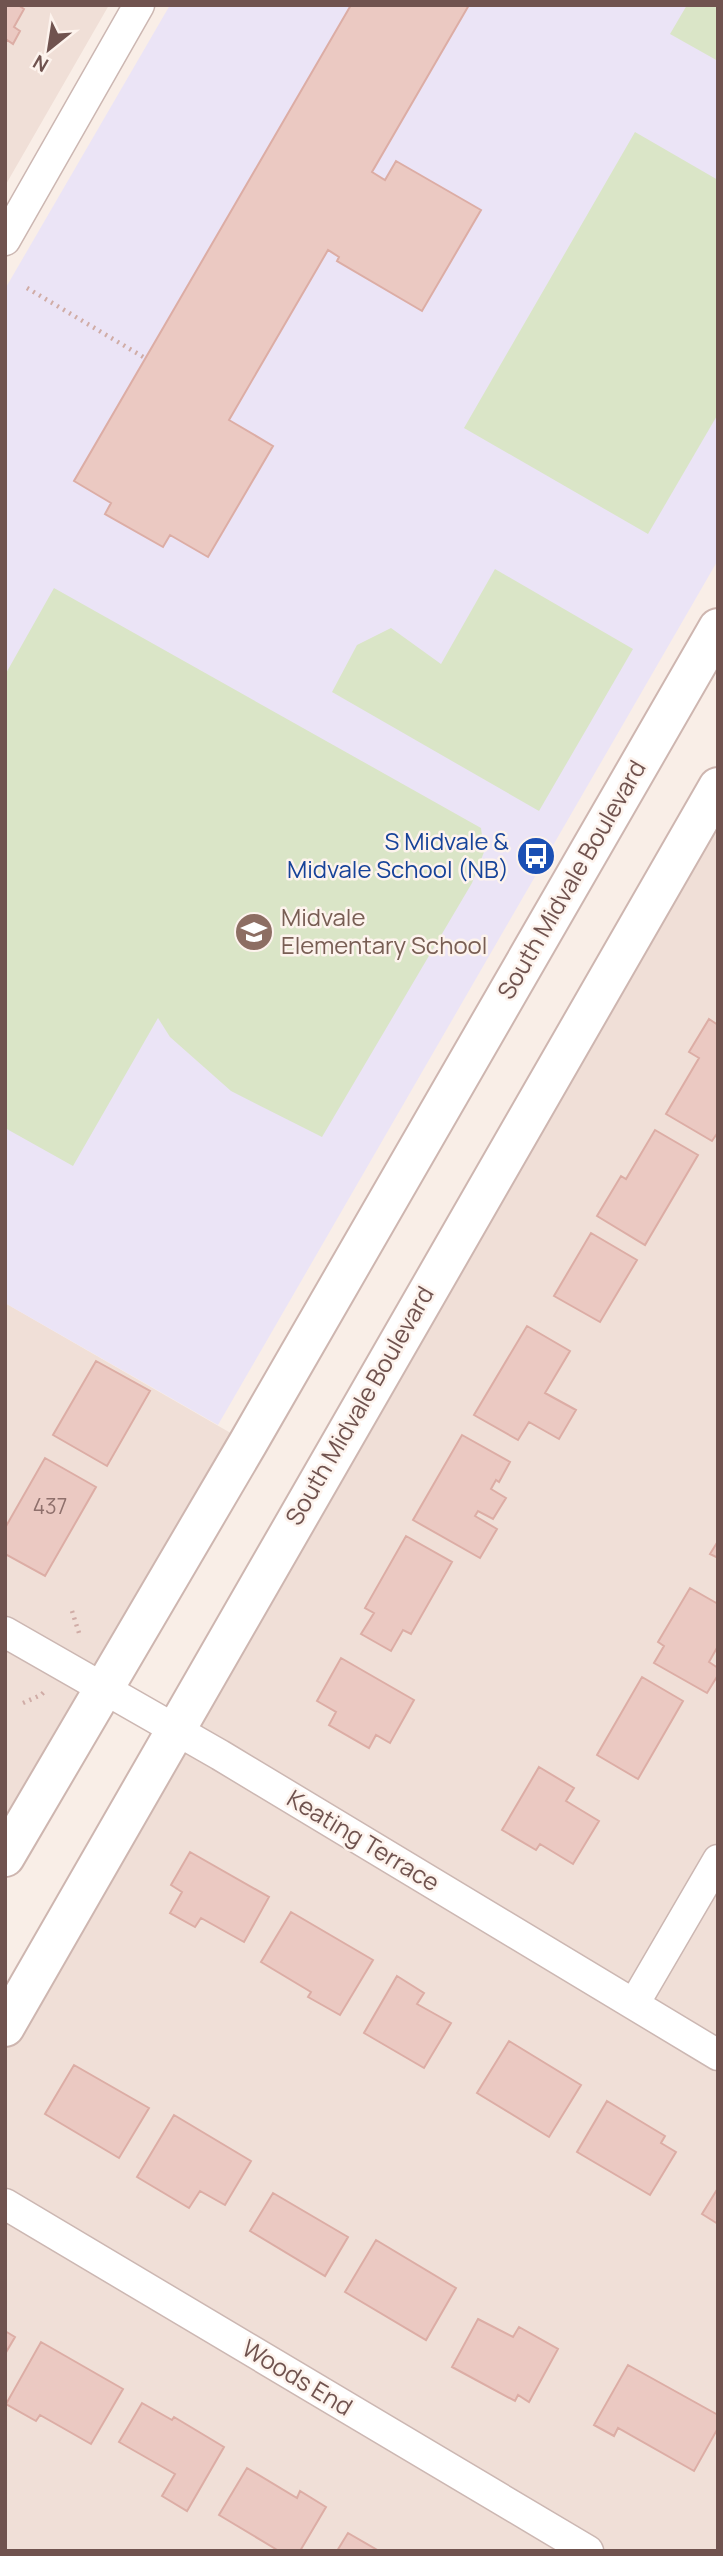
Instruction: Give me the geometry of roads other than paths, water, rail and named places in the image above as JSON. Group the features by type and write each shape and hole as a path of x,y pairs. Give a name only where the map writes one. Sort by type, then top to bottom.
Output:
{"main road":[{"name":"South Midvale Boulevard","path":"5,1857 248,1443 718,628"},
{"name":"South Midvale Boulevard","path":"5,2027 718,787"}],"street":[{"path":"5,240 139,5"},
{"name":"Keating Terrace","path":"5,1632 220,1755 718,2056"},
{"path":"634,2004 718,1860"},
{"name":"Woods End","path":"5,2204 588,2551"}],"place":[{"name":"S Midvale & Midvale School (NB)","path":"536,856"},
{"name":"Midvale Elementary School","path":"254,932"}]}
